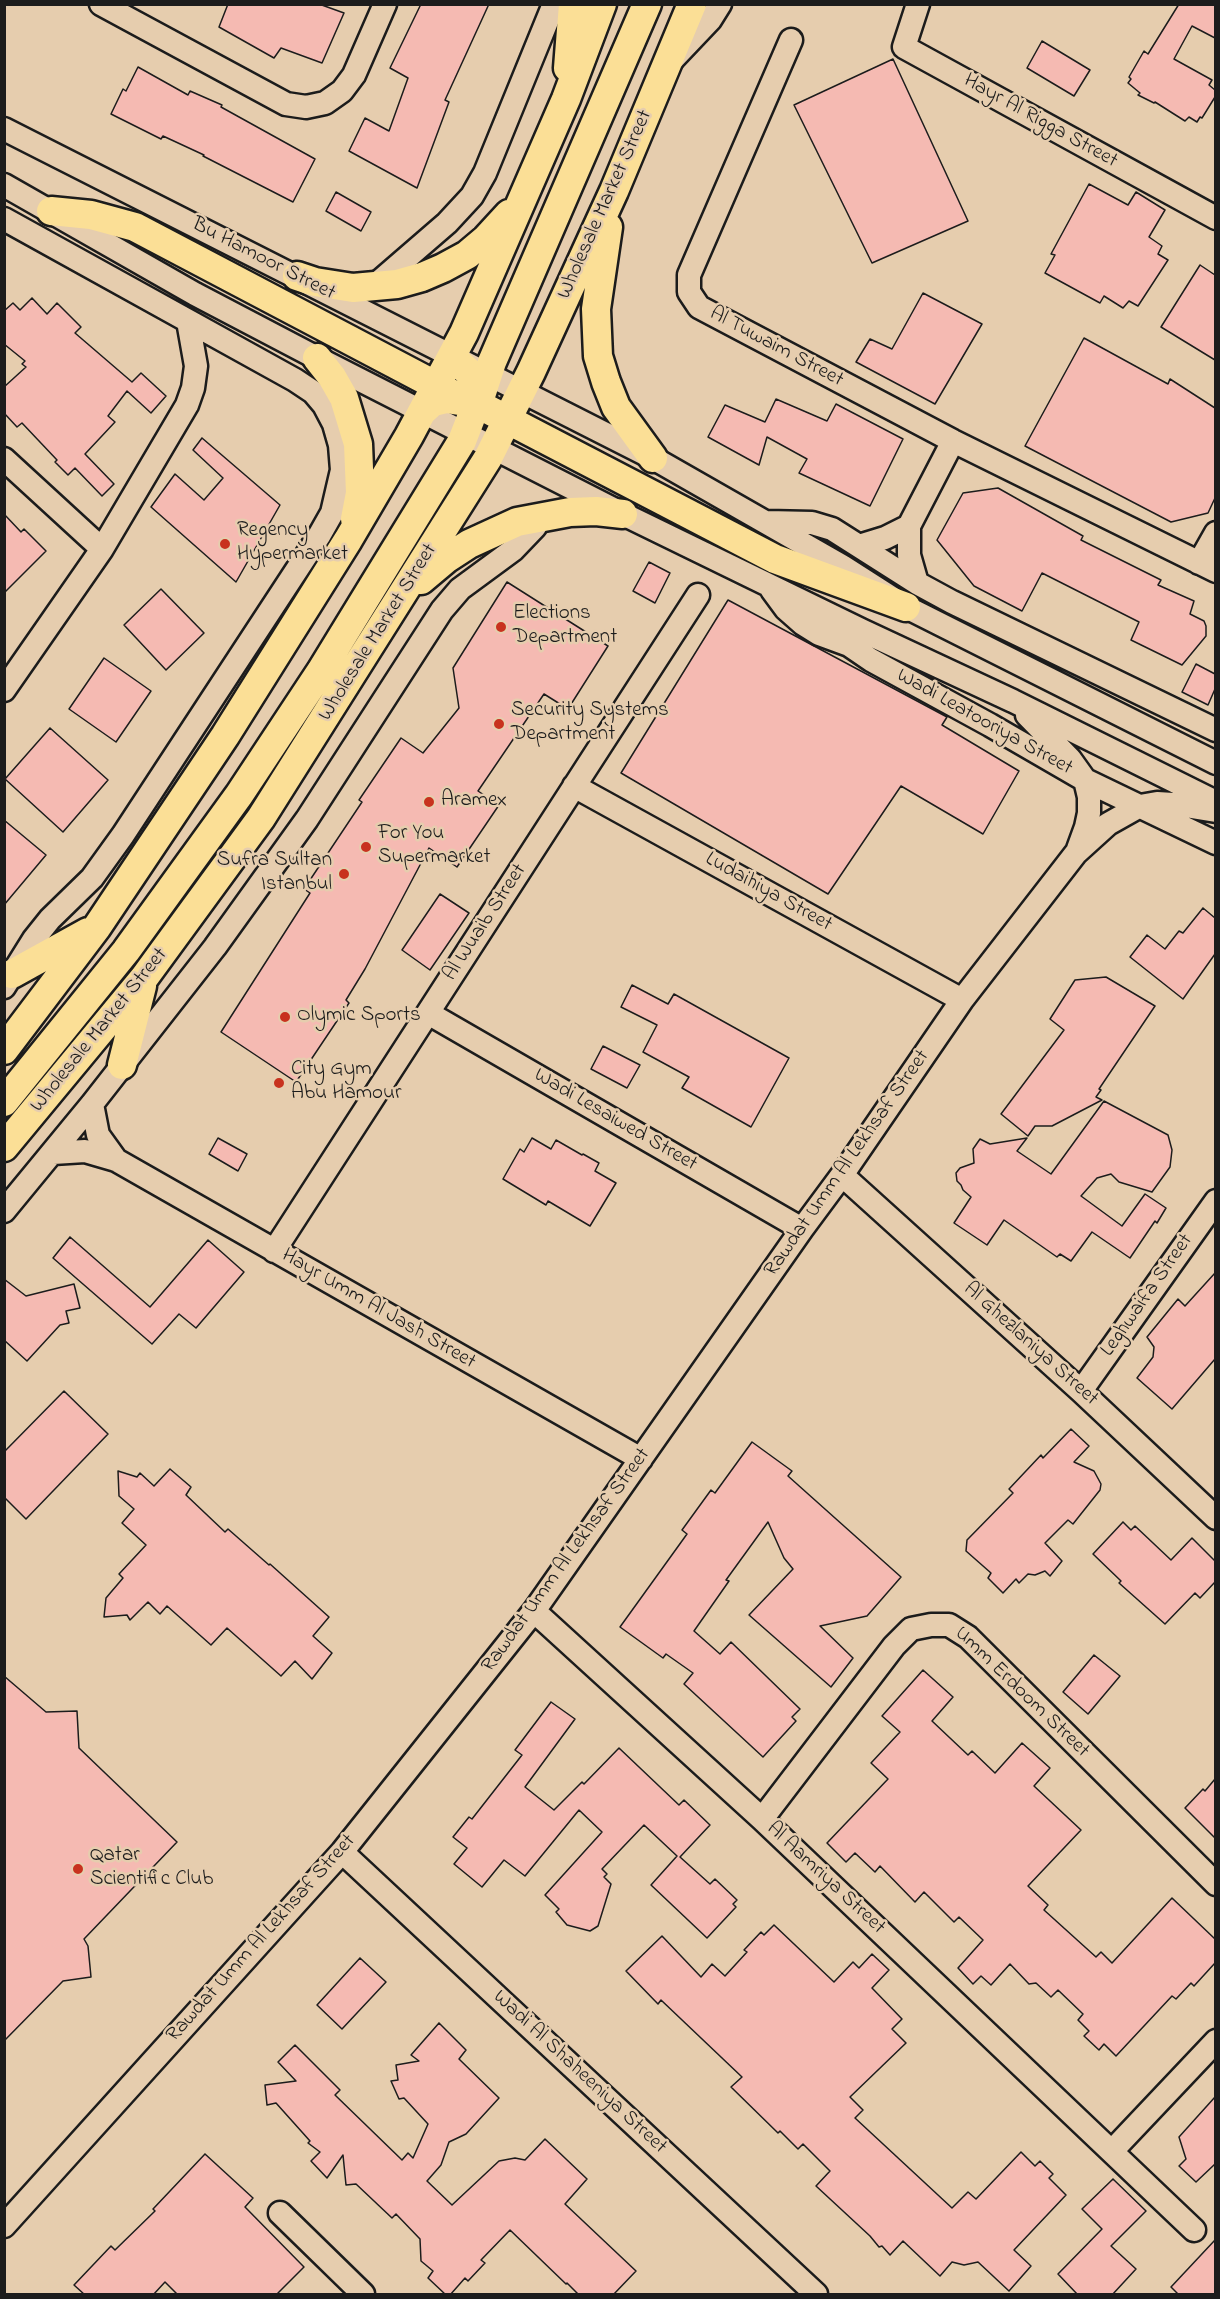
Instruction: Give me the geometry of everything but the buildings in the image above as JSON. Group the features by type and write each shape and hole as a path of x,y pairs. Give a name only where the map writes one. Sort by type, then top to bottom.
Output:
{"main road":[{"path":"566,99 573,4"},
{"path":"4,1050 97,927 225,736 348,540 422,412 452,357 528,188 566,99 602,4"},
{"path":"4,1102 126,951 239,795 321,671 462,441 478,405 487,375 647,4"},
{"name":"Wholesale Market Street","path":"4,1147 144,978 261,818 404,595 488,458 522,391 614,190 692,4"},
{"path":"297,276 334,286 373,287 422,277 467,255 504,221 528,188"},
{"path":"614,190 597,291 598,356 616,407 653,458"},
{"path":"51,212 91,215 135,227 436,387 507,419 775,559 912,595"},
{"path":"452,357 465,367 476,381 477,427 483,437 493,446"},
{"path":"317,358 332,377 344,398 358,444 361,469 360,493 356,516 348,540"},
{"path":"422,412 430,404 443,399 500,406 513,400 522,391"},
{"path":"404,595 446,559 492,532 540,517 570,512 623,514"},
{"path":"8,980 97,927"},
{"path":"122,1065 144,978"}],"street":[{"path":"101,4 285,104 306,107 325,103 342,91 354,75 384,4"},
{"path":"373,287 447,223 472,196 484,173 554,4"},
{"name":"Wholesale Market Street","path":"666,67 710,20 720,4"},
{"name":"Hayr Al Rigga Street","path":"918,4 904,47 1215,218"},
{"name":"Al Tuwaim Street","path":"791,40 688,275 689,292 699,307 952,441 1207,567"},
{"name":"Bu Hamoor Street","path":"4,129 522,391"},
{"path":"4,185 195,294 422,412 493,446"},
{"path":"4,219 295,380 312,392 324,405 334,424 340,445 342,470 332,513 319,536 123,835 92,878 50,919 34,939 8,980"},
{"path":"4,690 102,549 187,405 193,388 196,366 188,321"},
{"path":"196,366 208,351 224,341"},
{"path":"522,391 653,458 766,522 912,595 1215,730"},
{"path":"912,595 909,526 952,441"},
{"name":"Wadi Leatooriya Street","path":"493,446 623,514 1013,700 1215,802"},
{"path":"4,459 102,549"},
{"name":"Wholesale Market Street","path":"4,1211 53,1153 215,947 306,819 442,610 460,589 520,543 535,527 540,517"},
{"path":"766,522 812,523 832,529 859,546 912,595 1215,764"},
{"path":"859,546 885,538 909,526"},
{"path":"1207,567 1215,533"},
{"name":"Wadi Leatooriya Street","path":"767,584 786,609 819,634 849,645 871,660 1085,780 1215,843"},
{"name":"Al Wuaib Street","path":"274,1251 698,595"},
{"name":"Rawdat Umm Al Lekhsaf Street","path":"1013,700 1070,759 1085,780 1089,797 1089,813 1076,853"},
{"name":"Ludaihiya Street","path":"574,786 962,1000"},
{"name":"Rawdat Umm Al Lekhsaf Street","path":"4,2226 342,1852 534,1611 802,1228 842,1175 962,1000 1076,853 1108,824 1140,806 1157,803 1173,804 1215,811"},
{"name":"Wadi Lesaiwed Street","path":"428,1012 802,1228"},
{"name":"Hayr Umm Al Jash Street","path":"92,1104 98,1135 116,1160"},
{"name":"Hayr Umm Al Jash Street","path":"53,1153 85,1151 116,1160 641,1459"},
{"name":"Al Ghezlaniya Street","path":"842,1175 1081,1391 1215,1518"},
{"name":"Leghwaifa Street","path":"1081,1391 1215,1201"},
{"name":"Al Aamriya Street","path":"534,1611 762,1819 1194,2230"},
{"name":"Umm Erdoom Street","path":"762,1819 894,1646 911,1629 931,1625 949,1625 968,1637 1215,1884"},
{"name":"Wadi Al Shaheeniya Street","path":"342,1852 816,2295"},
{"path":"1116,2155 1195,2071 1215,2041"},
{"path":"1195,2071 1215,2057"},
{"path":"280,2213 363,2294"}],"place":[{"name":"Regency Hypermarket","path":"225,544"},
{"name":"Elections Department","path":"501,627"},
{"name":"Security Systems Department","path":"499,724"},
{"name":"Aramex","path":"429,802"},
{"name":"For You Supermarket","path":"366,847"},
{"name":"Sufra Sultan Istanbul","path":"344,874"},
{"name":"Olymic Sports","path":"285,1017"},
{"name":"City Gym Abu Hamour","path":"279,1083"},
{"name":"Qatar Scientific Club","path":"78,1869"}]}
